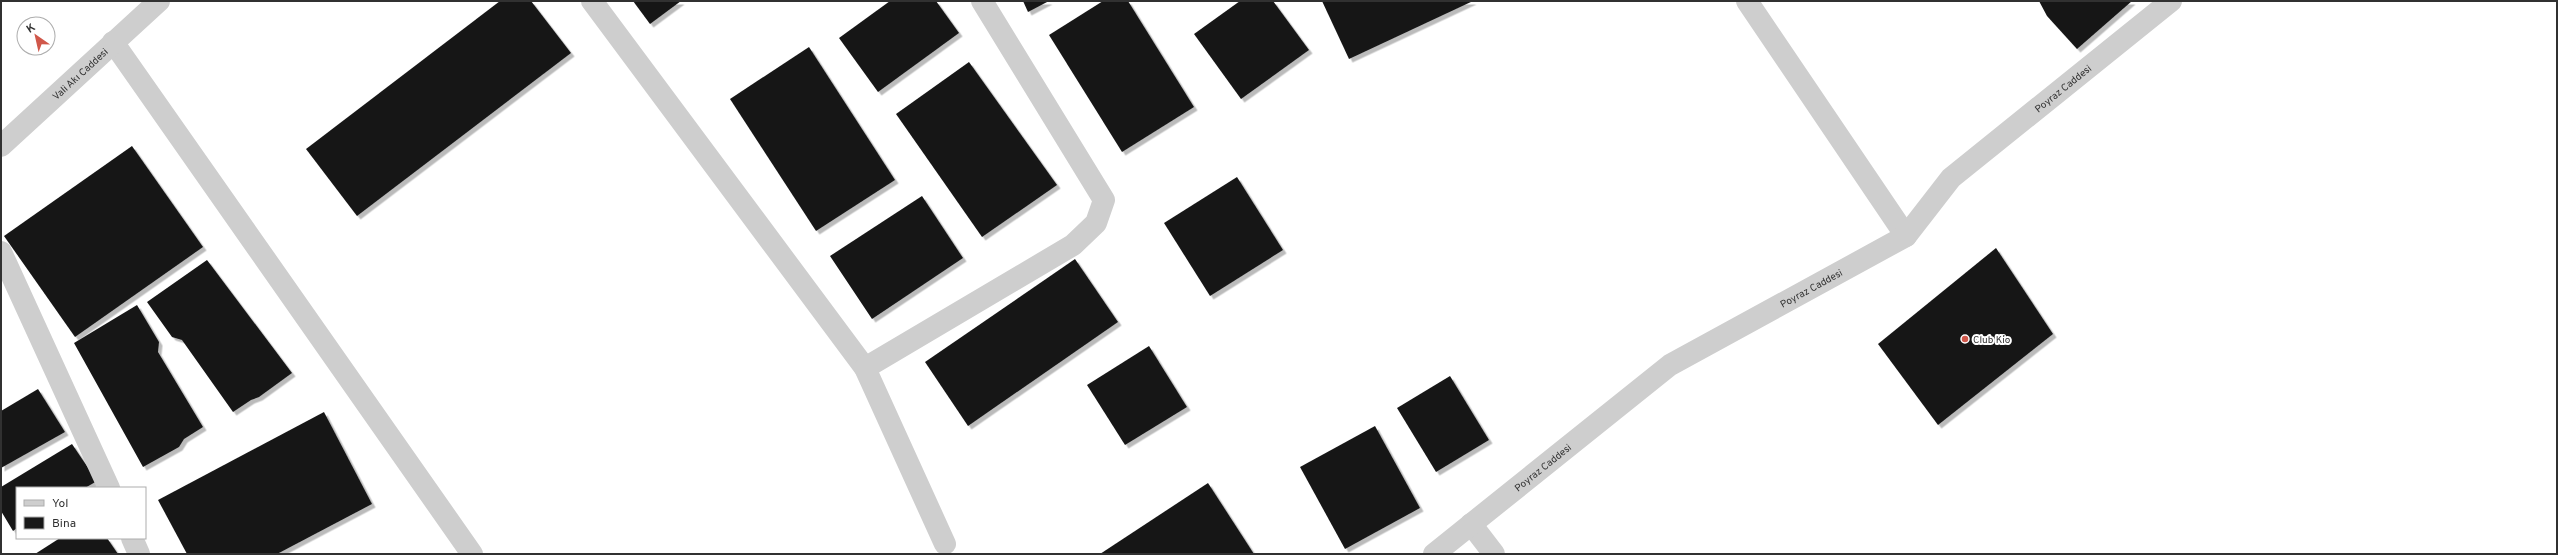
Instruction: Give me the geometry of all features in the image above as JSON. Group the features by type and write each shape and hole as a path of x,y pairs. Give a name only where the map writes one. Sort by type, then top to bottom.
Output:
{"street":[{"name":"Vali Akı Caddesi","path":"1,146 159,1"},
{"path":"592,1 865,368 946,544"},
{"path":"865,368 1073,245 1096,222 1104,200 982,1"},
{"path":"1747,1 1906,236"},
{"name":"Poyraz Caddesi","path":"1434,554 1670,365 1906,236 1951,178 2171,1"},
{"path":"113,42 472,554"},
{"path":"1,252 109,487"},
{"path":"1471,524 1494,554"},
{"path":"132,539 139,554"}],"building":[{"path":"500,1 531,1 571,53 357,216 306,149"},
{"path":"633,1 681,1 650,24"},
{"path":"890,1 936,1 959,33 878,92 839,38"},
{"path":"1023,1 1049,1 1028,12"},
{"path":"1103,1 1128,1 1194,107 1122,152 1049,35"},
{"path":"1240,1 1273,1 1309,50 1241,99 1194,34"},
{"path":"1322,1 1473,1 1349,59"},
{"path":"2039,1 2132,1 2077,49 2047,16"},
{"path":"809,47 895,180 816,231 730,99"},
{"path":"969,62 1057,185 982,237 896,114"},
{"path":"132,146 203,247 75,337 4,236"},
{"path":"1237,177 1283,250 1210,296 1164,223"},
{"path":"922,196 963,258 872,319 830,256"},
{"name":"Club Kio","path":"1996,248 2053,334 1938,425 1878,344"},
{"path":"1075,259 1118,322 968,426 925,362"},
{"path":"207,260 292,373 259,397 251,400 233,412 182,340 172,337 147,302"},
{"path":"137,305 159,342 158,352 203,427 184,439 179,447 143,467 74,343"},
{"path":"1149,346 1187,407 1125,445 1087,385"},
{"path":"1450,376 1489,440 1436,472 1397,408"},
{"path":"38,389 65,432 1,468 1,411"},
{"path":"324,412 372,504 277,554 187,554 158,500"},
{"path":"1375,426 1420,508 1345,549 1300,467"},
{"path":"72,444 97,481 87,487 16,487 16,529 13,531 1,511 1,487"},
{"path":"1208,483 1254,554 1100,554"},
{"path":"58,539 108,539 118,554 35,554"}],"place":[{"name":"Club Kio","path":"1965,339"}]}
